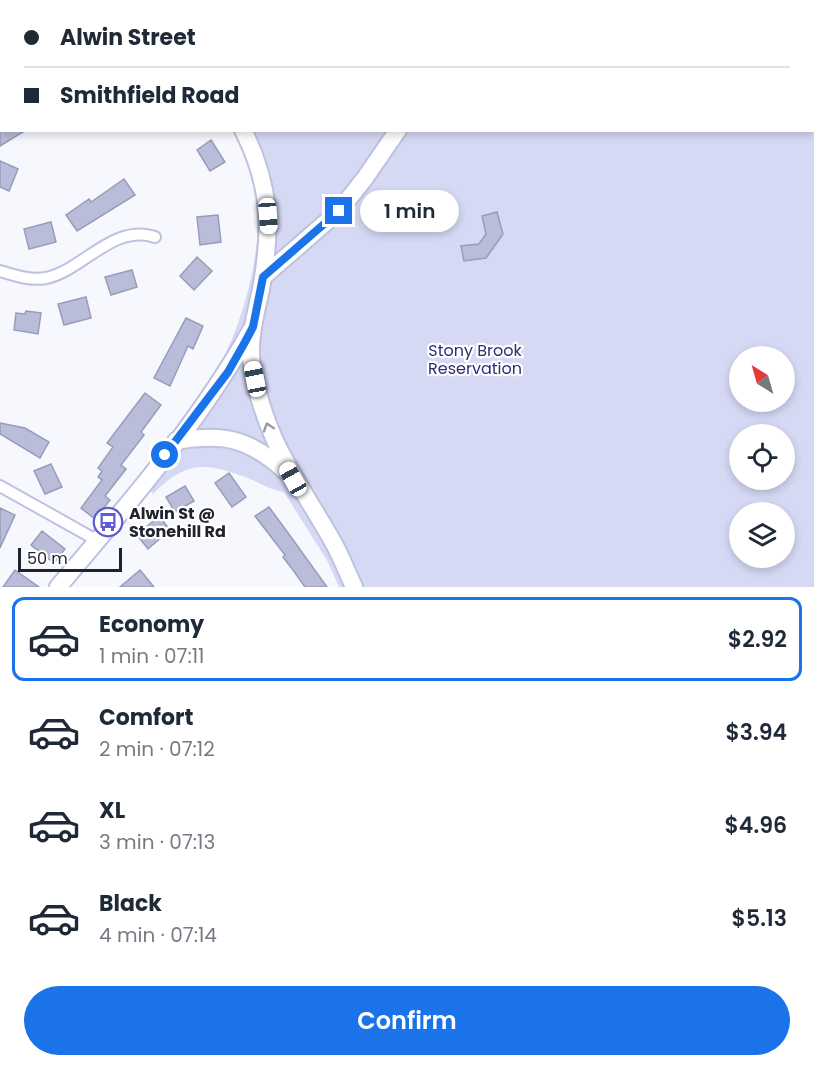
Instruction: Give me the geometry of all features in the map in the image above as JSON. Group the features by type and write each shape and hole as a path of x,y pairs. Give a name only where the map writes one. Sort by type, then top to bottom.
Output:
{"street":[{"path":"244,132 254,153 267,194 269,238 253,327 252,362 260,403 270,436 293,479 334,544 354,587"},
{"path":"263,277 339,211 397,132"},
{"path":"0,271 22,278 46,278 124,236 145,234 155,237"},
{"path":"58,587 98,541 228,372 253,327"},
{"path":"176,441 220,436 237,440 270,458 293,479"},
{"path":"0,486 98,541"}],"green space":[{"name":"Stony Brook Reservation","path":"242,132 814,132 814,587 339,587 328,562 284,492 235,473 198,467 176,475 153,494 140,478 202,398 229,347 239,319 248,290 258,232 255,174"}],"building":[{"path":"0,132 23,132 0,146"},
{"path":"211,140 225,162 210,171 197,150"},
{"path":"0,161 18,169 9,191 0,187"},
{"path":"124,179 135,195 77,231 66,215 89,199 91,202"},
{"path":"497,212 503,234 486,258 464,261 461,246 479,244 486,234 482,216"},
{"path":"218,215 221,242 200,245 197,217"},
{"path":"51,222 56,242 29,249 24,229"},
{"path":"197,257 212,271 194,290 180,276"},
{"path":"132,270 137,287 111,295 105,277"},
{"path":"86,297 91,318 64,325 58,304"},
{"path":"26,311 41,313 38,334 14,330 16,313 25,314"},
{"path":"186,318 203,326 193,349 188,346 170,386 154,378"},
{"path":"145,393 161,405 141,432 144,435 121,465 126,469 105,496 110,500 95,519 81,508 102,480 98,477 102,471 98,468 113,447 107,443"},
{"path":"0,423 25,428 49,442 40,458 0,434"},
{"path":"51,464 62,487 45,494 34,471"},
{"path":"229,473 246,497 232,507 215,483"},
{"path":"185,486 194,501 175,512 166,497"},
{"path":"269,507 327,587 305,587 283,557 285,555 255,516"},
{"path":"0,508 15,515 0,548"},
{"path":"159,516 170,530 148,549 137,535"},
{"path":"42,531 65,549 54,563 31,545"},
{"path":"15,570 39,587 3,587"},
{"path":"140,570 154,587 120,587"}],"place":[{"name":"Alwin St @ Stonehill Rd","path":"108,522"}],"route":[{"path":"165,455 228,372 245,342 253,327 263,277 339,211"}]}
